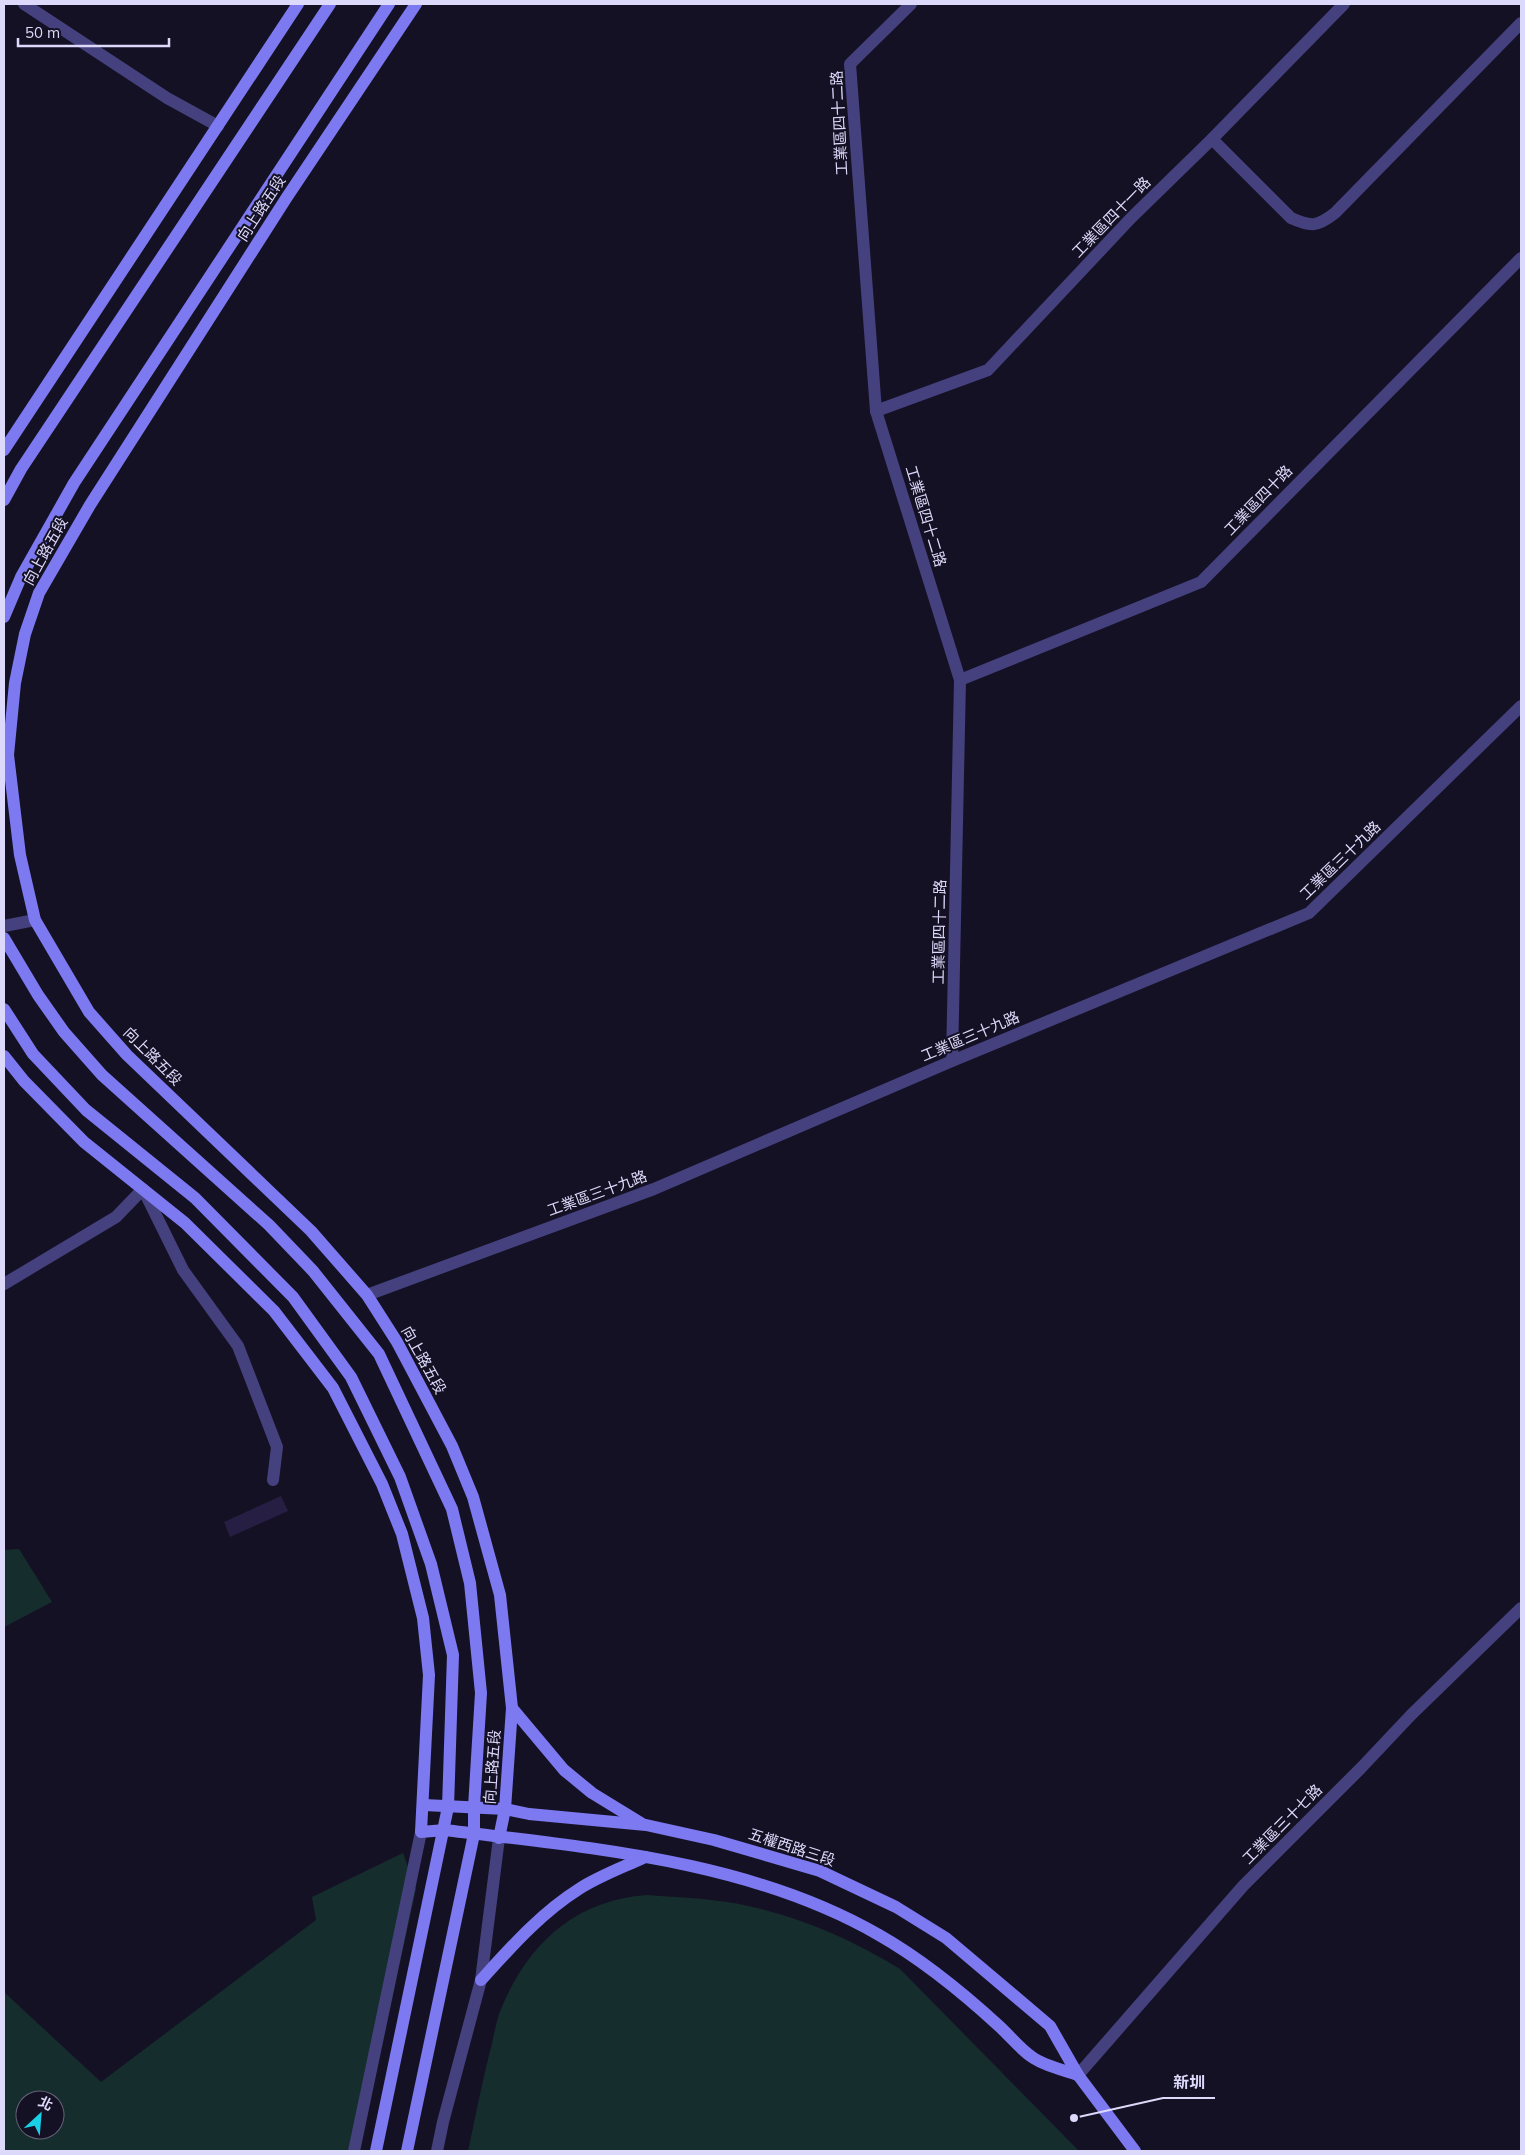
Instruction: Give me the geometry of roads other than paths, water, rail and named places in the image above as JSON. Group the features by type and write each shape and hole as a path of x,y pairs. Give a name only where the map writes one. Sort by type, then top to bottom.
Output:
{"main road":[{"path":"4,450 298,4"},
{"path":"4,500 21,469 330,4"},
{"name":"向上路五段","path":"4,617 21,577 74,483 389,4"},
{"name":"向上路五段","path":"416,4 271,222 90,505 39,592 25,634 15,683 8,756 20,855 35,920 89,1012 127,1055 310,1231 366,1295 397,1342 452,1446 473,1497 500,1596 512,1708 505,1809 499,1838"},
{"name":"向上路五段","path":"4,938 38,995 64,1032 102,1075 269,1225 313,1271 379,1354 452,1508 470,1583 481,1693 474,1834 407,2151"},
{"path":"4,1009 34,1054 86,1110 195,1198 293,1297 351,1377 400,1477 431,1564 453,1655 448,1807 445,1830 376,2151"},
{"path":"4,1056 24,1081 84,1142 185,1223 274,1311 333,1388 382,1484 402,1534 423,1618 429,1675 424,1805 421,1832 445,1830 645,1857 731,1876 813,1902 878,1935 933,1970 1000,2026 1033,2058 1078,2075"},
{"path":"512,1708 564,1770 592,1793 646,1825"},
{"name":"五權西路三段","path":"424,1805 505,1809 529,1814 646,1825 714,1840 820,1871 896,1907 946,1938 1050,2026 1078,2075 1135,2151"},
{"path":"482,1980 524,1932 554,1907 581,1888 645,1857"}],"street":[{"path":"24,4 168,98 218,126"},
{"name":"工業區四十二路","path":"911,4 850,64 876,410 960,680 952,1061"},
{"name":"工業區四十一路","path":"876,410 988,370 1131,218 1212,139 1344,4"},
{"path":"1212,139 1291,218 1308,226 1323,222 1335,213 1521,23"},
{"name":"工業區四十路","path":"960,680 1201,582 1521,258"},
{"name":"工業區三十九路","path":"366,1295 654,1189 952,1061 1309,913 1521,706"},
{"path":"4,926 35,920"},
{"path":"4,1284 116,1217 143,1189 183,1270 238,1346 277,1447 273,1480"},
{"name":"工業區三十七路","path":"1078,2075 1244,1886 1362,1768 1411,1715 1521,1608"},
{"path":"354,2151 421,1832"},
{"name":"向上路五段","path":"437,2151 443,2122 482,1980 499,1838"}],"place":[{"name":"新圳","path":"1074,2118"}]}
